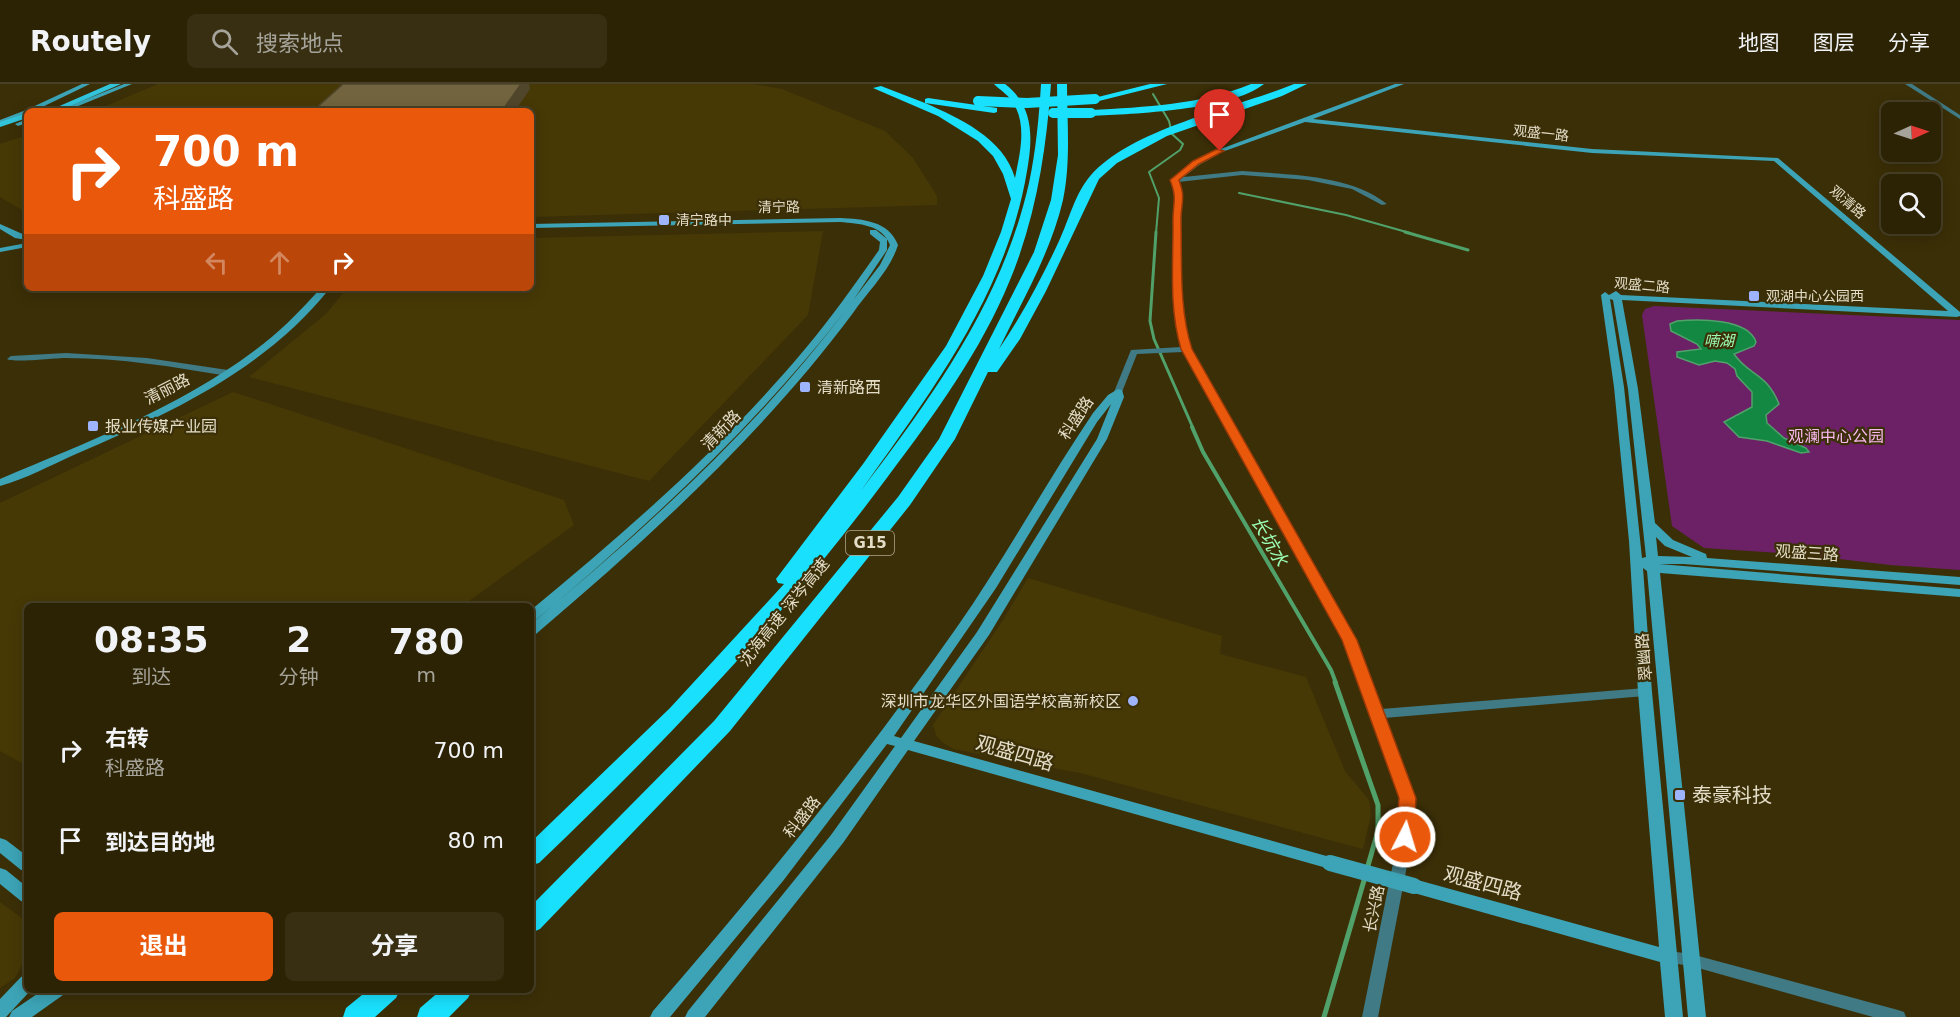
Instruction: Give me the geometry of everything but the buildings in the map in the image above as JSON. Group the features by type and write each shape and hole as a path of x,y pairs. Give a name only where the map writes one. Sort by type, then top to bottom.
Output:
{"highway":[{"path":"693,696 844,504 957,340 976,304 1013,210 1020,184 1026,142 1025,122 1018,100 999,84"},
{"name":"沈海高速 深岑高速","path":"534,853 693,696 779,603 835,537 914,430 970,346 1008,268 1032,195 1038,162 1046,84"},
{"name":"沈海高速 深岑高速","path":"534,919 722,726 904,501 947,439 1040,252 1057,200 1063,155 1062,84"},
{"path":"878,86 978,101 1027,103 1095,99 1162,84"},
{"path":"878,86 935,102 994,110 1091,113 1171,107 1213,99 1259,84"},
{"path":"947,439 1019,328 1095,177 1163,132 1279,84"},
{"path":"1179,125 1302,84"},
{"path":"878,86 970,129 987,144 1000,157 1011,178 1014,194 1013,210"},
{"path":"356,1017 384,993"},
{"path":"430,1017 456,993"}],"main road":[{"path":"46,108 103,84"},
{"path":"59,108 117,84"},
{"path":"0,123 24,114"},
{"path":"0,130 24,122"}],"street":[{"path":"38,108 87,84"},
{"path":"68,108 129,84"},
{"path":"1174,180 1177,168 1199,154 1386,84"},
{"path":"1174,180 1196,163 1212,155 1401,84"},
{"path":"1908,84 1960,117"},
{"name":"观盛一路","path":"1305,120 1592,151 1776,159"},
{"name":"观清路","path":"1776,159 1957,311"},
{"path":"1174,180 1242,173 1308,178 1354,188 1384,204"},
{"name":"长兴路","path":"1174,180 1180,196 1177,217 1179,325 1186,349 1349,640 1408,798 1408,824 1370,1017"},
{"name":"清宁路","path":"534,228 821,223 876,230"},
{"path":"0,226 23,241"},
{"name":"清新路","path":"534,614 633,530 714,452 794,366 830,324 883,250 884,241 876,230"},
{"name":"清新路","path":"534,628 644,533 757,421 804,368 840,326 892,251 893,240 876,230"},
{"path":"0,234 23,241"},
{"path":"0,248 23,241"},
{"path":"0,248 23,241"},
{"name":"清丽路","path":"0,476 224,372 292,317 314,291"},
{"name":"清丽路","path":"0,483 154,414 286,331 323,291"},
{"name":"观盛二路","path":"1613,296 1957,311"},
{"name":"翠幽路","path":"1613,296 1633,389 1649,524 1697,1017"},
{"name":"翠幽路","path":"1613,296 1618,387 1637,563 1674,1017"},
{"path":"1118,392 1134,352 1186,349"},
{"path":"11,359 61,354 149,361 224,372"},
{"name":"科盛路","path":"659,1017 815,830 884,738 962,629 1085,436 1112,397 1118,392"},
{"name":"科盛路","path":"694,1017 837,839 982,635 1096,449 1119,397 1118,392"},
{"path":"1649,524 1664,539 1684,550 1705,558 1738,564"},
{"path":"1637,563 1653,565"},
{"name":"观盛三路","path":"1653,565 1738,564 1960,581"},
{"name":"观盛三路","path":"1653,565 1960,593"},
{"path":"1377,714 1646,692"},
{"name":"观盛四路","path":"884,738 1669,957 1691,960 1898,1017"},
{"path":"0,844 24,863"},
{"path":"0,875 24,894"},
{"path":"0,1012 24,985"},
{"path":"0,1012 28,993"},
{"path":"18,1017 53,993"}],"shaded area":[{"path":"158,84 753,84 782,89 885,131 913,158 937,196 937,205 534,217 534,108 101,108"},
{"path":"24,136 24,211 0,197 0,144"},
{"path":"823,231 808,315 649,481 249,377 327,313 345,291 534,291 534,238"},
{"path":"233,392 564,500 574,525 466,603 24,603 24,764 0,751 0,503"},
{"name":"深圳市龙华区外国语学校高新校区","path":"1028,578 1222,636 1220,654 1306,677 1345,771 1369,800 1371,815 1363,849 1080,773 953,749 942,742 936,735 933,725"},
{"path":"0,902 24,920 24,962 15,978 0,988"}],"green space":[{"name":"观澜中心公园","path":"1654,306 1960,320 1960,570 1890,565 1797,554 1704,548 1672,526 1642,315 1645,309"}],"water":[{"name":"喃湖","path":"1709,320 1733,324 1751,334 1756,342 1754,346 1734,354 1769,386 1779,404 1766,415 1767,423 1784,438 1806,448 1809,452 1801,453 1767,441 1739,437 1724,422 1752,407 1752,392 1737,376 1735,369 1727,363 1715,361 1699,365 1677,357 1677,352 1701,349 1697,344 1671,331 1670,324 1677,321"}],"waterway":[{"name":"长坑水","path":"1153,94 1169,121 1172,134 1183,144 1180,150 1149,172 1159,198 1156,233"},
{"path":"1239,193 1346,215 1410,233"},
{"name":"长坑水","path":"1156,232 1150,321 1154,339 1193,428"},
{"path":"1405,232 1468,250"},
{"name":"长坑水","path":"1192,427 1203,452 1331,670 1336,683"},
{"name":"长坑水","path":"1335,682 1378,805 1378,831 1367,869"},
{"name":"长坑水","path":"1324,1017 1365,877"}],"place":[{"name":"清宁路中","path":"664,220"},
{"name":"观湖中心公园西","path":"1754,296"},
{"name":"清新路西","path":"805,387"},
{"name":"报业传媒产业园","path":"93,426"},
{"name":"深圳市龙华区外国语学校高新校区","path":"1133,701"},
{"name":"泰豪科技","path":"1680,795"}],"route":[{"path":"1220,151 1196,163 1174,180 1180,192 1177,207 1179,325 1186,349 1349,640 1408,798 1408,824 1405,837"}]}
